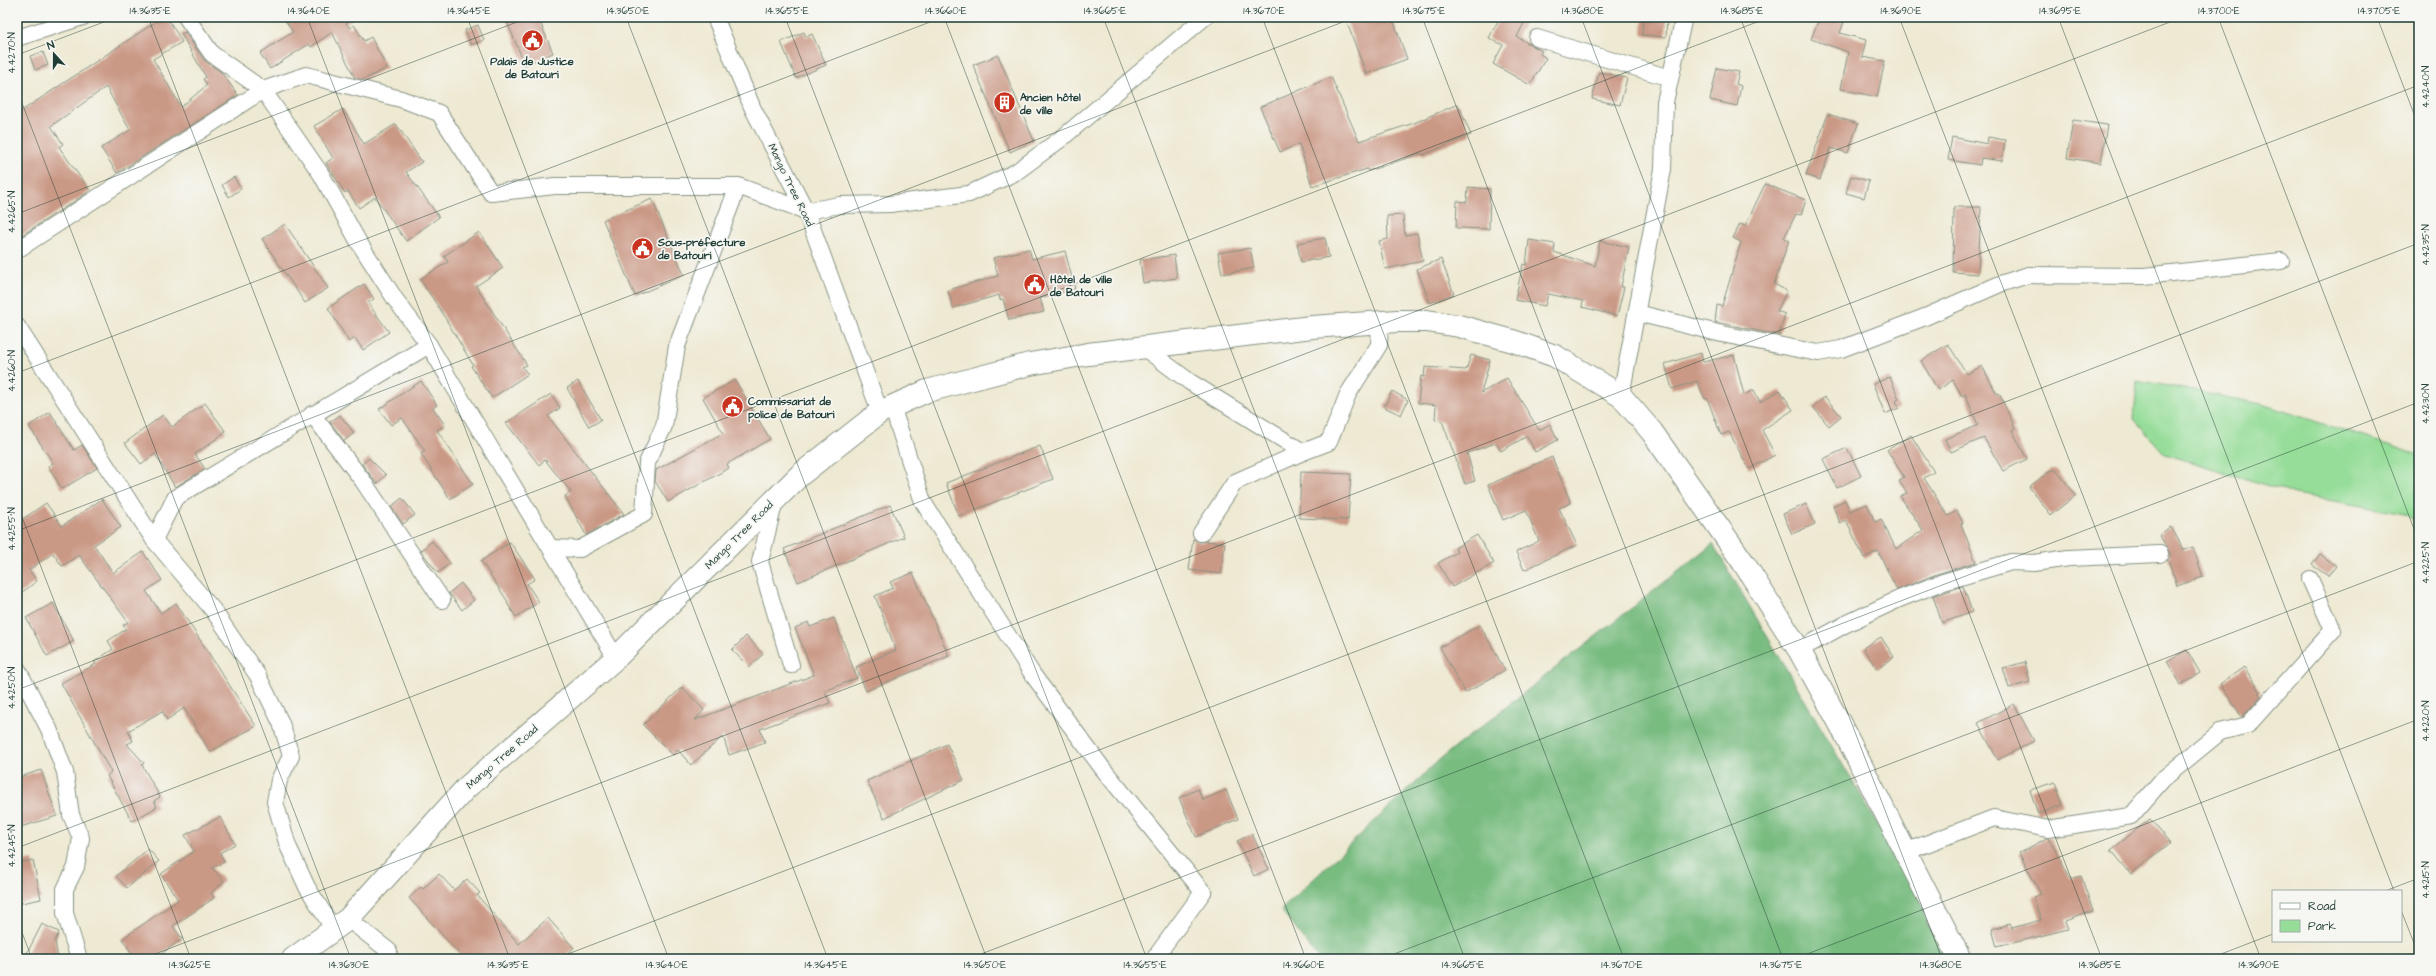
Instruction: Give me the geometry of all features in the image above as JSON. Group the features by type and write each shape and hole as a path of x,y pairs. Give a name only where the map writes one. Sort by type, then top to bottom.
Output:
{"main road":[{"path":"886,409 927,391 1030,364 1143,347 1312,327 1380,322 1433,322 1459,326 1513,341 1555,356 1621,396 1652,432 1743,562 1799,650 1839,722 1960,959"},
{"name":"Mango Tree Road","path":"293,959 341,924 466,788 616,658 800,475 886,409"}],"street":[{"path":"17,38 83,17"},
{"path":"186,17 212,54 263,90 321,174 358,241 395,299 428,345 552,548 616,658"},
{"name":"Mango Tree Road","path":"715,17 753,109 806,211 886,409"},
{"path":"17,250 263,90 306,75 401,100 439,113 491,193 555,186 738,186 806,211 840,205 890,204 969,194 1016,172 1062,138 1205,17"},
{"path":"1621,396 1663,169 1665,102 1684,17"},
{"path":"1537,38 1670,78"},
{"path":"552,548 580,549 644,514 647,463 664,426 677,346 738,186"},
{"path":"1637,313 1798,350 1830,352 1883,333 2000,284 2028,275 2144,276 2281,261"},
{"path":"1201,533 1235,482 1329,442 1348,394 1379,346 1380,322"},
{"path":"17,326 154,540 213,610 258,676 281,723 291,756 279,780 274,802 288,846 307,888 341,924 388,951"},
{"path":"154,540 175,498 428,345"},
{"path":"1143,347 1190,382 1303,452"},
{"path":"886,409 923,502 1033,675 1103,769 1204,892 1154,959"},
{"path":"312,414 363,481 442,600"},
{"path":"776,498 760,562 791,665"},
{"path":"1799,650 1846,624 1899,599 1940,583 2011,562 2034,563 2069,558 2160,554"},
{"path":"1905,852 1994,818 2048,830 2131,816 2163,779 2220,732 2248,725 2333,630 2310,579"},
{"path":"17,668 49,729 66,772 72,815 81,838 76,867 65,889 65,913 79,959"}],"green space":[{"path":"2137,380 2262,404 2419,455 2419,524 2405,514 2295,494 2165,454 2134,419"},
{"path":"1713,544 1957,959 1319,959 1281,910 1440,759"}],"building":[{"path":"163,17 167,17 182,42 153,59 181,107 207,85 203,79 206,77 181,34 185,32 204,60 221,72 238,95 117,173 101,148 130,130 106,87 51,126 63,144 59,147 90,191 19,237 17,233 17,114"},
{"path":"283,17 355,17 346,23 350,28 354,25 364,41 371,37 387,68 363,80 355,78 332,32 311,47 309,44 270,69 260,53 293,32"},
{"name":"Palais de Justice de Batouri","path":"505,17 538,17 553,53 525,65"},
{"path":"1345,17 1392,17 1407,59 1366,74"},
{"path":"1500,17 1517,17 1525,21 1517,37 1542,51 1540,54 1546,58 1530,85 1493,64 1503,45 1489,38"},
{"path":"1643,17 1667,17 1666,37 1642,35"},
{"path":"1820,17 1830,17 1844,22 1840,33 1866,40 1862,57 1885,61 1877,97 1841,89 1848,52 1811,39"},
{"path":"478,25 484,40 471,45 465,30"},
{"path":"804,32 806,37 812,34 826,65 796,78 781,42"},
{"path":"43,52 48,65 35,70 30,56"},
{"name":"Ancien hôtel de ville","path":"998,55 1034,141 1010,152 973,65"},
{"path":"1717,68 1739,72 1736,84 1741,86 1737,106 1710,100"},
{"path":"1599,72 1627,78 1620,105 1592,99"},
{"path":"1331,77 1359,141 1414,123 1458,104 1471,135 1423,155 1422,153 1368,171 1367,169 1312,186 1299,144 1280,152 1260,107"},
{"path":"343,109 364,144 396,124 422,162 406,172 439,217 406,241 375,197 359,208 348,191 345,193 326,163 333,158 314,126"},
{"path":"1828,114 1858,124 1848,153 1831,148 1820,180 1806,175"},
{"path":"2073,120 2107,125 2101,163 2067,158"},
{"path":"1952,137 1987,144 1988,137 2005,140 2002,161 1981,158 1980,165 1948,160"},
{"path":"1851,176 1869,181 1864,198 1846,193"},
{"path":"234,177 241,189 229,197 222,185"},
{"path":"1765,184 1806,200 1801,215 1796,214 1784,238 1789,240 1774,284 1787,291 1777,311 1785,314 1779,335 1715,322 1717,305 1722,306 1741,242 1733,238 1740,224 1745,226"},
{"path":"1468,187 1490,189 1489,229 1456,228 1457,201 1467,202"},
{"name":"Sous-préfecture de Batouri","path":"652,199 684,275 635,296 603,220"},
{"path":"1954,207 1981,207 1978,274 1953,272"},
{"path":"1403,215 1405,235 1417,233 1423,261 1385,269 1379,241 1388,239 1387,216"},
{"path":"285,224 328,288 305,303 262,239"},
{"path":"479,232 503,268 476,286 527,365 522,367 528,374 492,398 471,366 473,365 441,311 420,279 448,262 444,256"},
{"path":"1325,238 1329,257 1301,262 1297,243"},
{"path":"1529,240 1555,244 1554,252 1595,266 1600,241 1629,247 1621,287 1624,287 1617,316 1582,307 1583,301 1548,294 1545,306 1515,300 1523,264 1526,265"},
{"path":"1250,248 1254,268 1222,274 1218,253"},
{"name":"Hôtel de ville de Batouri","path":"1029,249 1032,259 1065,251 1075,289 1040,298 1044,312 1009,320 1003,299 1000,300 999,295 953,308 948,290 998,276 993,258"},
{"path":"1174,255 1177,278 1143,283 1140,260"},
{"path":"1441,259 1454,294 1430,303 1417,269"},
{"path":"364,284 374,299 368,303 389,332 363,350 355,338 349,342 328,308"},
{"path":"1948,344 1967,374 1982,366 1997,394 1999,393 2015,428 2012,430 2027,459 2003,471 1984,438 1951,452 1945,439 1978,425 1965,394 1962,396 1953,380 1938,390 1921,361"},
{"path":"1701,353 1703,362 1734,355 1744,395 1754,390 1760,402 1780,390 1793,410 1762,430 1775,455 1749,469 1729,432 1721,435 1707,398 1705,399 1697,381 1672,389 1665,364"},
{"path":"1471,355 1490,360 1481,393 1507,378 1539,430 1550,424 1558,440 1535,452 1527,436 1501,451 1496,443 1467,453 1475,481 1465,484 1442,421 1435,420 1436,405 1418,403 1421,376 1424,377 1425,367 1466,370"},
{"path":"1890,377 1899,399 1896,401 1899,408 1885,414 1873,384"},
{"path":"735,380 770,439 727,464 729,468 668,502 655,481 656,470 723,433 703,398"},
{"path":"421,381 437,405 433,408 445,425 437,430 473,484 450,499 421,454 425,451 402,418 391,425 379,409"},
{"path":"578,381 601,420 589,427 567,388"},
{"path":"1392,391 1408,400 1401,415 1384,407"},
{"path":"551,394 560,408 548,416 624,514 586,535 565,496 571,492 545,460 539,465 506,423"},
{"path":"1825,397 1841,416 1829,426 1813,407"},
{"path":"205,403 226,432 195,454 205,469 175,487 155,454 141,464 125,443 163,415 172,427"},
{"path":"50,412 74,450 82,445 97,468 62,489 48,466 53,463 29,426"},
{"path":"340,415 354,433 344,441 330,422"},
{"path":"1911,435 1934,472 1924,478 1948,516 1957,511 1963,523 1961,524 1976,562 1937,574 1897,590 1878,551 1864,558 1846,520 1840,523 1833,506 1845,500 1850,511 1867,504 1875,522 1881,519 1896,549 1923,530 1900,496 1907,493 1899,481 1904,477 1887,450"},
{"path":"1040,446 1053,479 959,516 946,483"},
{"path":"1847,448 1861,476 1837,488 1823,459"},
{"path":"1552,457 1571,503 1559,508 1577,545 1524,570 1516,552 1539,541 1526,510 1503,520 1488,485"},
{"path":"369,458 386,475 377,484 362,464"},
{"path":"2051,470 2056,470 2076,495 2051,515 2029,487"},
{"path":"1301,472 1351,474 1348,520 1299,518"},
{"path":"402,498 415,515 403,524 391,507"},
{"path":"102,499 121,527 94,545 113,573 143,552 162,580 146,591 161,613 176,603 256,726 210,752 184,708 167,720 162,711 128,731 133,741 127,744 144,763 142,765 160,797 154,801 157,807 132,821 107,776 111,772 61,683 96,664 94,662 113,649 108,641 126,629 123,625 128,622 79,555 62,566 53,553 29,570 37,581 17,596 17,523 46,503 62,526"},
{"path":"1806,504 1815,524 1792,534 1783,514"},
{"path":"890,505 904,537 798,582 784,549"},
{"path":"2171,527 2184,550 2193,547 2203,577 2177,586 2168,559 2171,555 2159,534"},
{"path":"1477,535 1494,563 1452,587 1438,563 1457,552 1455,548"},
{"path":"1193,539 1200,542 1206,541 1225,543 1221,574 1189,570"},
{"path":"432,541 450,563 438,573 421,551"},
{"path":"510,542 535,579 527,584 539,602 516,617 481,561"},
{"path":"2320,554 2336,566 2328,576 2312,565"},
{"path":"913,573 949,656 866,691 856,667 896,650 875,596 893,588 890,582"},
{"path":"461,583 474,600 462,610 449,593"},
{"path":"1963,586 1972,612 1942,623 1933,596"},
{"path":"53,603 74,641 47,656 26,618"},
{"path":"834,618 857,678 825,691 830,703 760,729 765,742 729,755 723,736 691,765 678,750 673,755 643,725 682,687 704,710 695,720 814,675 795,628 808,622 810,627"},
{"path":"1480,625 1505,670 1465,693 1440,647"},
{"path":"746,636 763,654 749,667 732,650"},
{"path":"1881,637 1894,657 1877,669 1863,648"},
{"path":"2187,650 2200,673 2180,685 2167,661"},
{"path":"2025,662 2030,682 2009,688 2003,668"},
{"path":"2244,667 2261,692 2259,693 2261,696 2242,717 2220,684"},
{"path":"2014,704 2034,741 1998,760 1978,723"},
{"path":"947,744 964,780 884,818 867,781"},
{"path":"41,770 57,816 17,828 17,778"},
{"path":"2055,782 2063,805 2038,814 2030,790"},
{"path":"1198,789 1203,800 1226,790 1238,819 1196,837 1179,798"},
{"path":"220,817 235,844 220,853 224,862 212,868 224,881 211,893 214,898 173,926 182,939 154,959 136,959 122,939 178,900 161,874 194,851 185,835"},
{"path":"2150,819 2170,843 2131,874 2111,850"},
{"path":"1252,834 1269,869 1254,876 1237,841"},
{"path":"2049,838 2071,879 2081,876 2093,911 2065,921 2068,929 1997,947 1992,929 2010,924 2012,928 2041,920 2033,897 2041,894 2019,853"},
{"path":"148,849 159,861 127,888 116,876"},
{"path":"33,860 41,899 17,904 17,863"},
{"path":"439,874 454,890 467,879 480,893 477,895 519,944 548,918 574,948 561,959 464,959 409,898 421,887 423,889"},
{"path":"42,924 59,932 55,941 58,959 24,959"}],"place":[{"name":"Palais de Justice de Batouri","path":"532,41"},
{"name":"Ancien hôtel de ville","path":"1004,103"},
{"name":"Sous-préfecture de Batouri","path":"643,248"},
{"name":"Hôtel de ville de Batouri","path":"1035,285"},
{"name":"Commissariat de police de Batouri","path":"733,407"}]}
